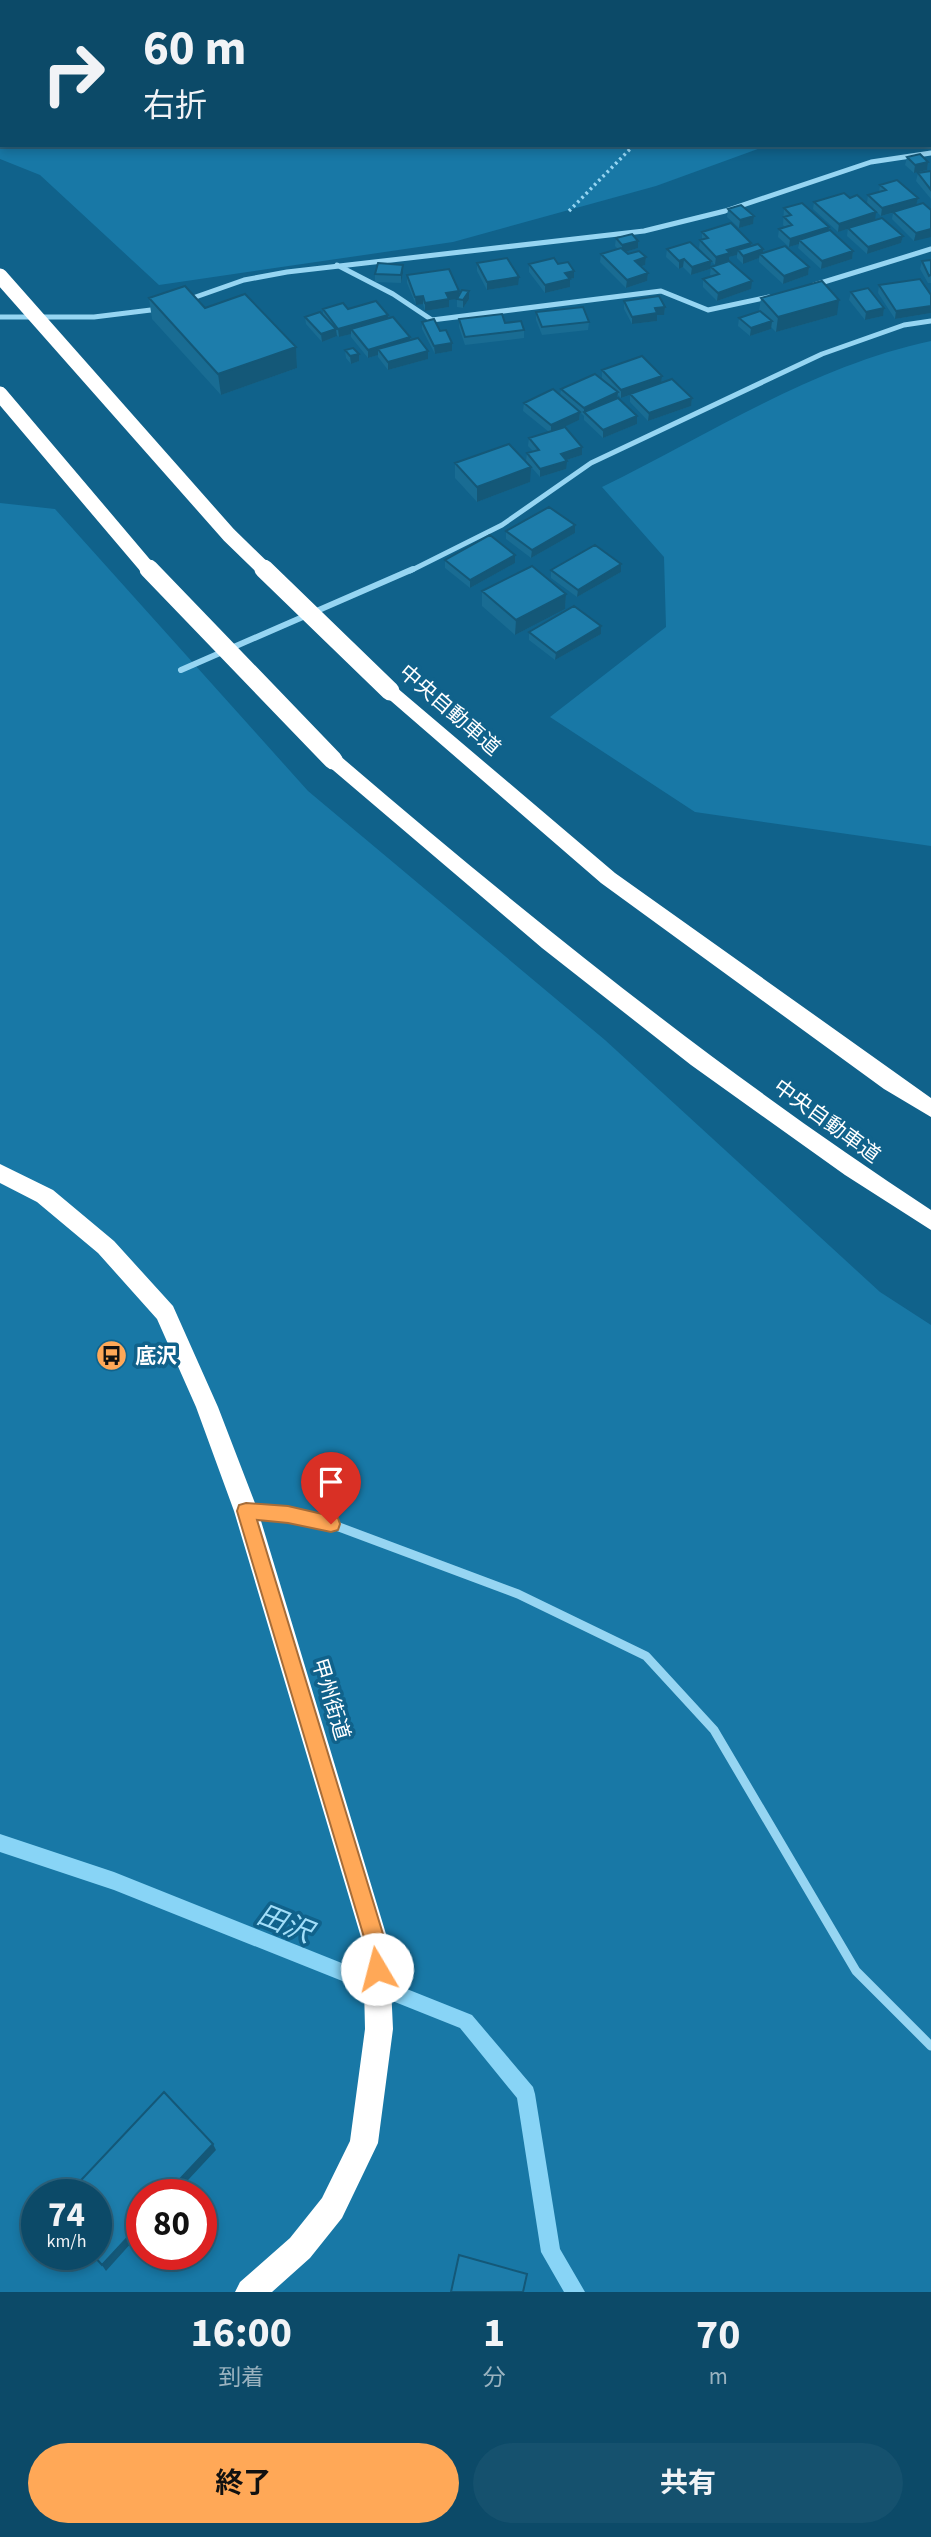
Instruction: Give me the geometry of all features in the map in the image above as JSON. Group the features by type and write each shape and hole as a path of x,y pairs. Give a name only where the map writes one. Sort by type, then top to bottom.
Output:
{"highway":[{"name":"中央自動車道","path":"0,276 229,535 390,691 608,878 891,1083 931,1109"},
{"name":"中央自動車道","path":"0,394 150,574 254,684 333,760 460,871 631,1006 841,1163 931,1221"},
{"name":"甲州街道","path":"0,1173 45,1196 107,1247 164,1313 207,1407 246,1511 376,1944 379,2029 364,2143 332,2208 300,2248 250,2292"}],"street":[{"path":"176,304 244,280 337,265 644,232 682,223 871,162 931,152"},
{"path":"811,285 931,249"},
{"path":"337,265 393,294 432,320 661,291 708,310 776,295"},
{"path":"0,317 94,317 149,313 163,308"},
{"path":"181,670 387,582 502,525 592,463 822,354 904,325 931,321"},
{"path":"246,1511 288,1514 331,1524 518,1594 646,1656 714,1730 856,1971 931,2046"}],"path":[{"path":"533,246 632,147"}],"shaded area":[{"path":"0,147 763,147 656,186 453,242 159,285 40,175 0,159"},
{"path":"931,341 931,846 695,812 550,717 666,627 664,557 602,487 803,384 887,352"},
{"path":"0,503 55,509 308,791 605,1040 880,1292 931,1325 931,2292 0,2292"}],"building":[{"path":"920,154 928,162 915,165 907,157"},
{"path":"931,171 931,190 918,173"},
{"path":"897,180 918,198 882,208 868,195 886,190 880,185"},
{"path":"844,193 850,198 857,195 876,212 839,224 814,202"},
{"path":"802,203 829,227 790,239 779,229 792,225 784,217 791,215 784,208"},
{"path":"923,203 931,210 931,229 916,233 893,212"},
{"path":"741,205 754,216 740,220 728,209"},
{"path":"882,218 903,236 868,247 848,228"},
{"path":"731,223 751,243 727,250 730,253 716,257 700,240 708,238 702,232"},
{"path":"830,230 853,251 822,261 799,240"},
{"path":"632,234 638,241 622,245 616,238"},
{"path":"690,242 711,261 692,267 684,259 679,261 667,249"},
{"path":"758,244 763,249 743,256 738,250"},
{"path":"785,246 809,267 784,276 760,254"},
{"path":"621,248 628,254 639,251 646,257 635,261 648,273 627,280 601,254"},
{"path":"507,258 519,277 487,282 477,263"},
{"path":"554,258 558,264 568,262 574,271 565,273 570,279 545,285 529,264"},
{"path":"931,260 931,275 929,276 922,261"},
{"path":"729,261 752,281 718,293 703,279 719,274 711,267"},
{"path":"378,263 403,265 401,275 375,274"},
{"path":"449,269 459,291 446,293 449,299 425,303 423,296 415,297 407,275"},
{"path":"920,279 931,295 931,306 896,311 879,285"},
{"path":"822,281 839,300 778,317 761,298"},
{"path":"185,286 205,308 245,294 296,347 218,374 149,298"},
{"path":"868,288 884,308 866,312 851,292"},
{"path":"462,290 469,291 463,300 457,299"},
{"path":"659,296 665,307 655,308 657,313 632,317 624,301"},
{"path":"376,301 388,315 338,329 323,309 343,303 348,309"},
{"path":"583,307 589,322 542,327 536,312"},
{"path":"760,311 772,321 751,328 739,318"},
{"path":"320,312 336,329 321,334 305,317"},
{"path":"502,314 505,323 521,321 524,330 465,337 459,319"},
{"path":"393,317 410,337 368,350 351,329"},
{"path":"434,319 440,331 446,330 452,343 434,346 422,322"},
{"path":"418,338 428,351 388,362 378,349"},
{"path":"353,348 359,354 350,356 345,350"},
{"path":"642,356 662,376 621,390 602,370"},
{"path":"595,374 618,392 584,408 561,389"},
{"path":"672,379 692,398 649,413 630,394"},
{"path":"553,389 580,412 551,425 524,403"},
{"path":"618,398 637,416 603,430 584,412"},
{"path":"565,427 582,447 561,454 567,461 540,469 527,453 539,450 529,438"},
{"path":"509,444 531,467 477,487 455,463"},
{"path":"549,507 575,525 532,550 506,531"},
{"path":"490,535 515,555 470,580 445,560"},
{"path":"595,545 621,564 578,590 551,570"},
{"path":"532,566 566,594 516,620 482,591"},
{"path":"574,606 601,626 556,653 529,632"},
{"path":"164,2092 213,2144 180,2179 126,2179 126,2239 112,2254 112,2179 82,2179"},
{"path":"459,2255 527,2274 523,2292 451,2292"}],"waterway":[{"name":"田沢","path":"0,1843 114,1881 466,2021 526,2094 551,2252 575,2292"}],"place":[{"name":"底沢","path":"112,1356"}],"route":[{"path":"331,1524 288,1514 246,1511 376,1944 377,1969"}]}
